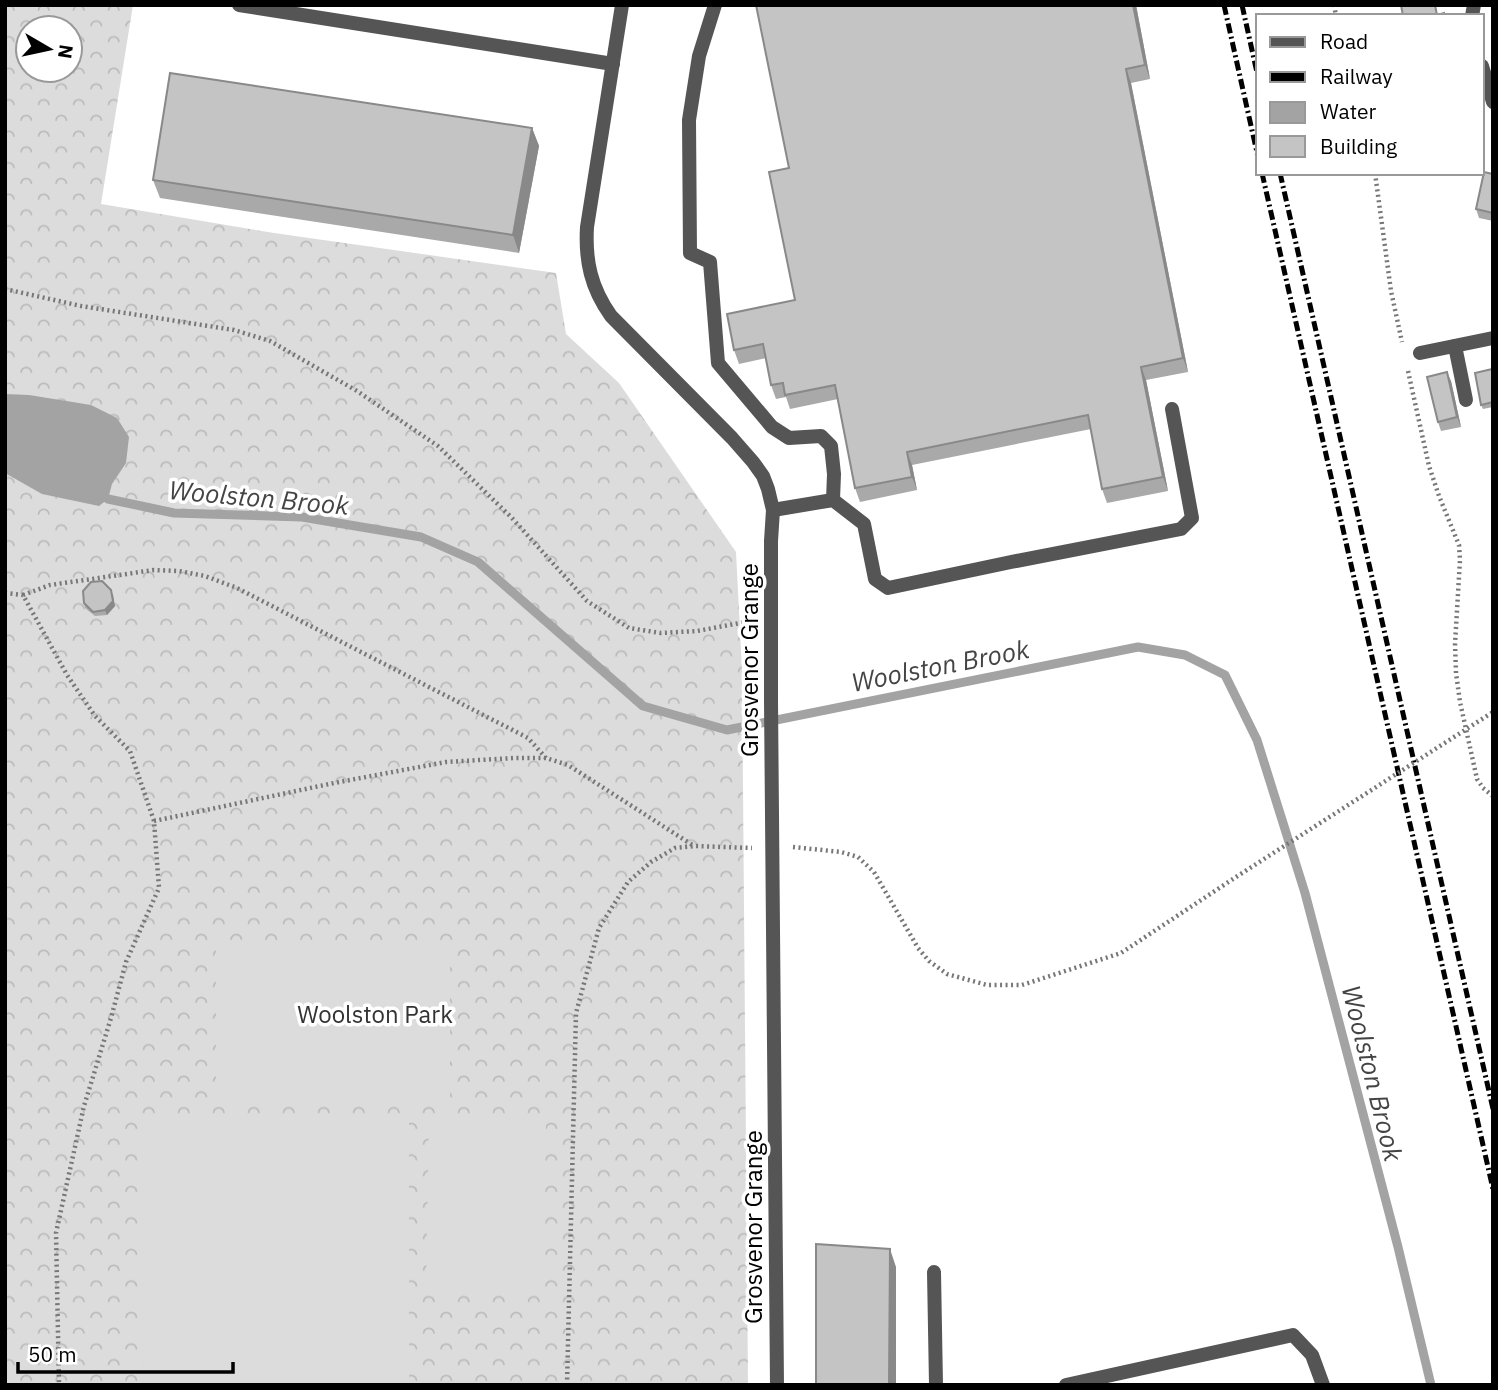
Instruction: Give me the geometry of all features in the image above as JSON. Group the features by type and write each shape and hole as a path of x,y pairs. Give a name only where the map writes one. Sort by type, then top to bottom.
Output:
{"street":[{"path":"239,5 613,64"},
{"name":"Grosvenor Grange","path":"622,5 587,227 586,247 593,284 600,301 611,316 753,462 762,476 773,510 771,701 777,1385"},
{"path":"715,5 699,56 689,120 690,253 710,262 718,363 772,427 789,438 821,436 831,446 834,500"},
{"path":"1484,73 1493,102"},
{"path":"1413,356 1493,338"},
{"path":"1455,346 1466,400"},
{"path":"773,510 834,500 864,524 875,579 888,588 1181,529 1192,517 1172,409"},
{"path":"934,1272 936,1385"},
{"path":"1066,1385 1293,1335 1312,1355 1323,1385"}],"path":[{"path":"1375,175 1391,291 1403,345"},
{"path":"5,289 81,306 234,330 270,341 356,391 438,446 511,517 587,601 629,628 661,633 697,631 771,618"},
{"path":"1413,356 1429,466 1459,545 1455,634 1460,702 1477,779 1493,796"},
{"path":"5,593 23,595 50,585 154,570 205,576 237,588 528,738 546,758"},
{"path":"90,579 93,586"},
{"path":"23,595 67,675 95,716 130,751 154,821 159,888 126,962 84,1106 56,1233 59,1385"},
{"path":"789,847 841,852 859,858 874,872 918,948 929,961 947,974 987,985 1022,985 1122,953 1493,712"},
{"path":"154,821 446,762 546,758 568,765 695,846"},
{"path":"567,1385 576,1013 599,928 628,882 651,862 674,848 751,848"}],"green space":[{"name":"Woolston Park","path":"5,5 133,5 101,204 274,233 556,273 566,334 619,383 736,552 742,670 748,1385 5,1385"},
{"path":"450,942 450,1099 216,1100 216,943"},
{"path":"142,1115 409,1115 409,1385 143,1385"},
{"path":"429,1116 546,1118 543,1290 426,1288"}],"water":[{"path":"5,394 91,405 117,418 129,437 126,463 112,484 108,499 99,506 42,494 5,473"}],"building":[{"path":"756,5 1133,5 1145,65 1126,69 1183,358 1141,367 1163,477 1102,489 1088,415 907,452 912,477 855,488 835,385 785,395 783,383 771,385 763,344 734,350 727,314 795,300 769,172 789,168"},
{"path":"1401,5 1435,5 1437,14 1403,14"},
{"path":"170,73 532,128 513,235 153,180"},
{"path":"1484,172 1493,174 1493,213 1476,209"},
{"path":"1492,369 1493,402 1481,405 1475,373"},
{"path":"1447,372 1457,417 1438,422 1427,377"},
{"path":"102,581 111,590 113,601 105,610 93,612 84,603 83,591 91,582"},
{"path":"816,1244 890,1249 889,1385 816,1385"}],"waterway":[{"name":"Woolston Brook","path":"99,493 108,499 174,513 302,517 421,537 478,562 643,706 727,730 1138,647 1185,655 1225,675 1257,740 1305,893 1398,1247 1431,1385"}],"railway":[{"path":"1224,5 1256,148"},
{"path":"1242,5 1256,68"},
{"path":"1262,175 1493,1189"},
{"path":"1280,175 1493,1109"}]}
